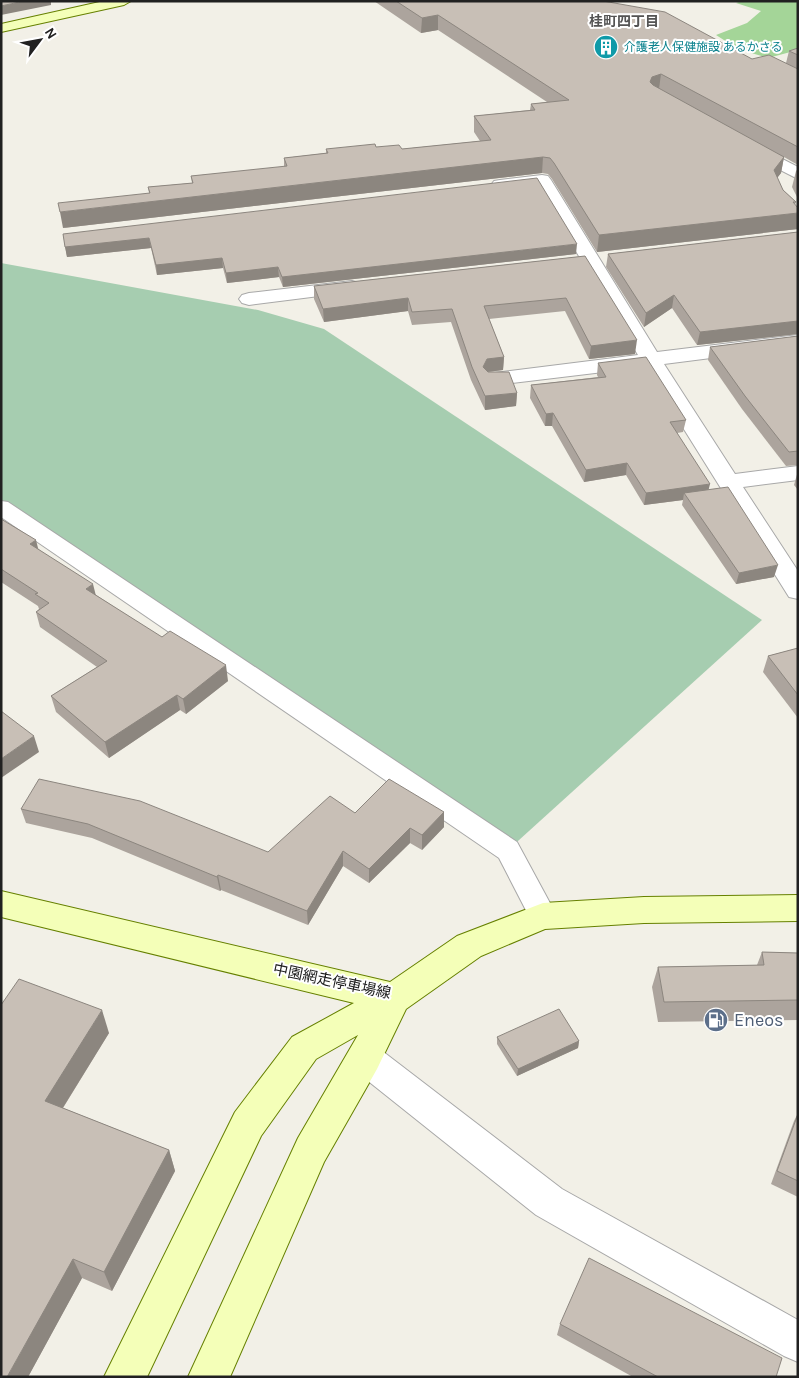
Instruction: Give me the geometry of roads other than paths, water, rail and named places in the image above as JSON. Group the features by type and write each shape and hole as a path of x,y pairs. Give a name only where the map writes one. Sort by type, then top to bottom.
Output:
{"street":[{"path":"1,28 124,1"},
{"path":"737,140 798,174"},
{"path":"781,186 790,177 798,174"},
{"path":"483,187 542,180 650,359 798,591"},
{"path":"249,299 373,285"},
{"path":"495,378 798,341"},
{"path":"729,482 798,472"},
{"name":"中園網走停車場線","path":"1,904 394,998 469,946 543,916 644,910 798,908"},
{"path":"209,1377 311,1150 365,1058 394,998"},
{"path":"125,1377 248,1124 304,1048 394,998"},
{"path":"365,1058 549,1202 798,1342"}],"lane":[{"path":"1,507 508,850 543,916"}],"place":[{"name":"介護老人保健施設 あるかさる","path":"606,47"},
{"name":"Eneos","path":"716,1020"}],"district":[{"name":"桂町四丁目","path":"624,21"}]}
